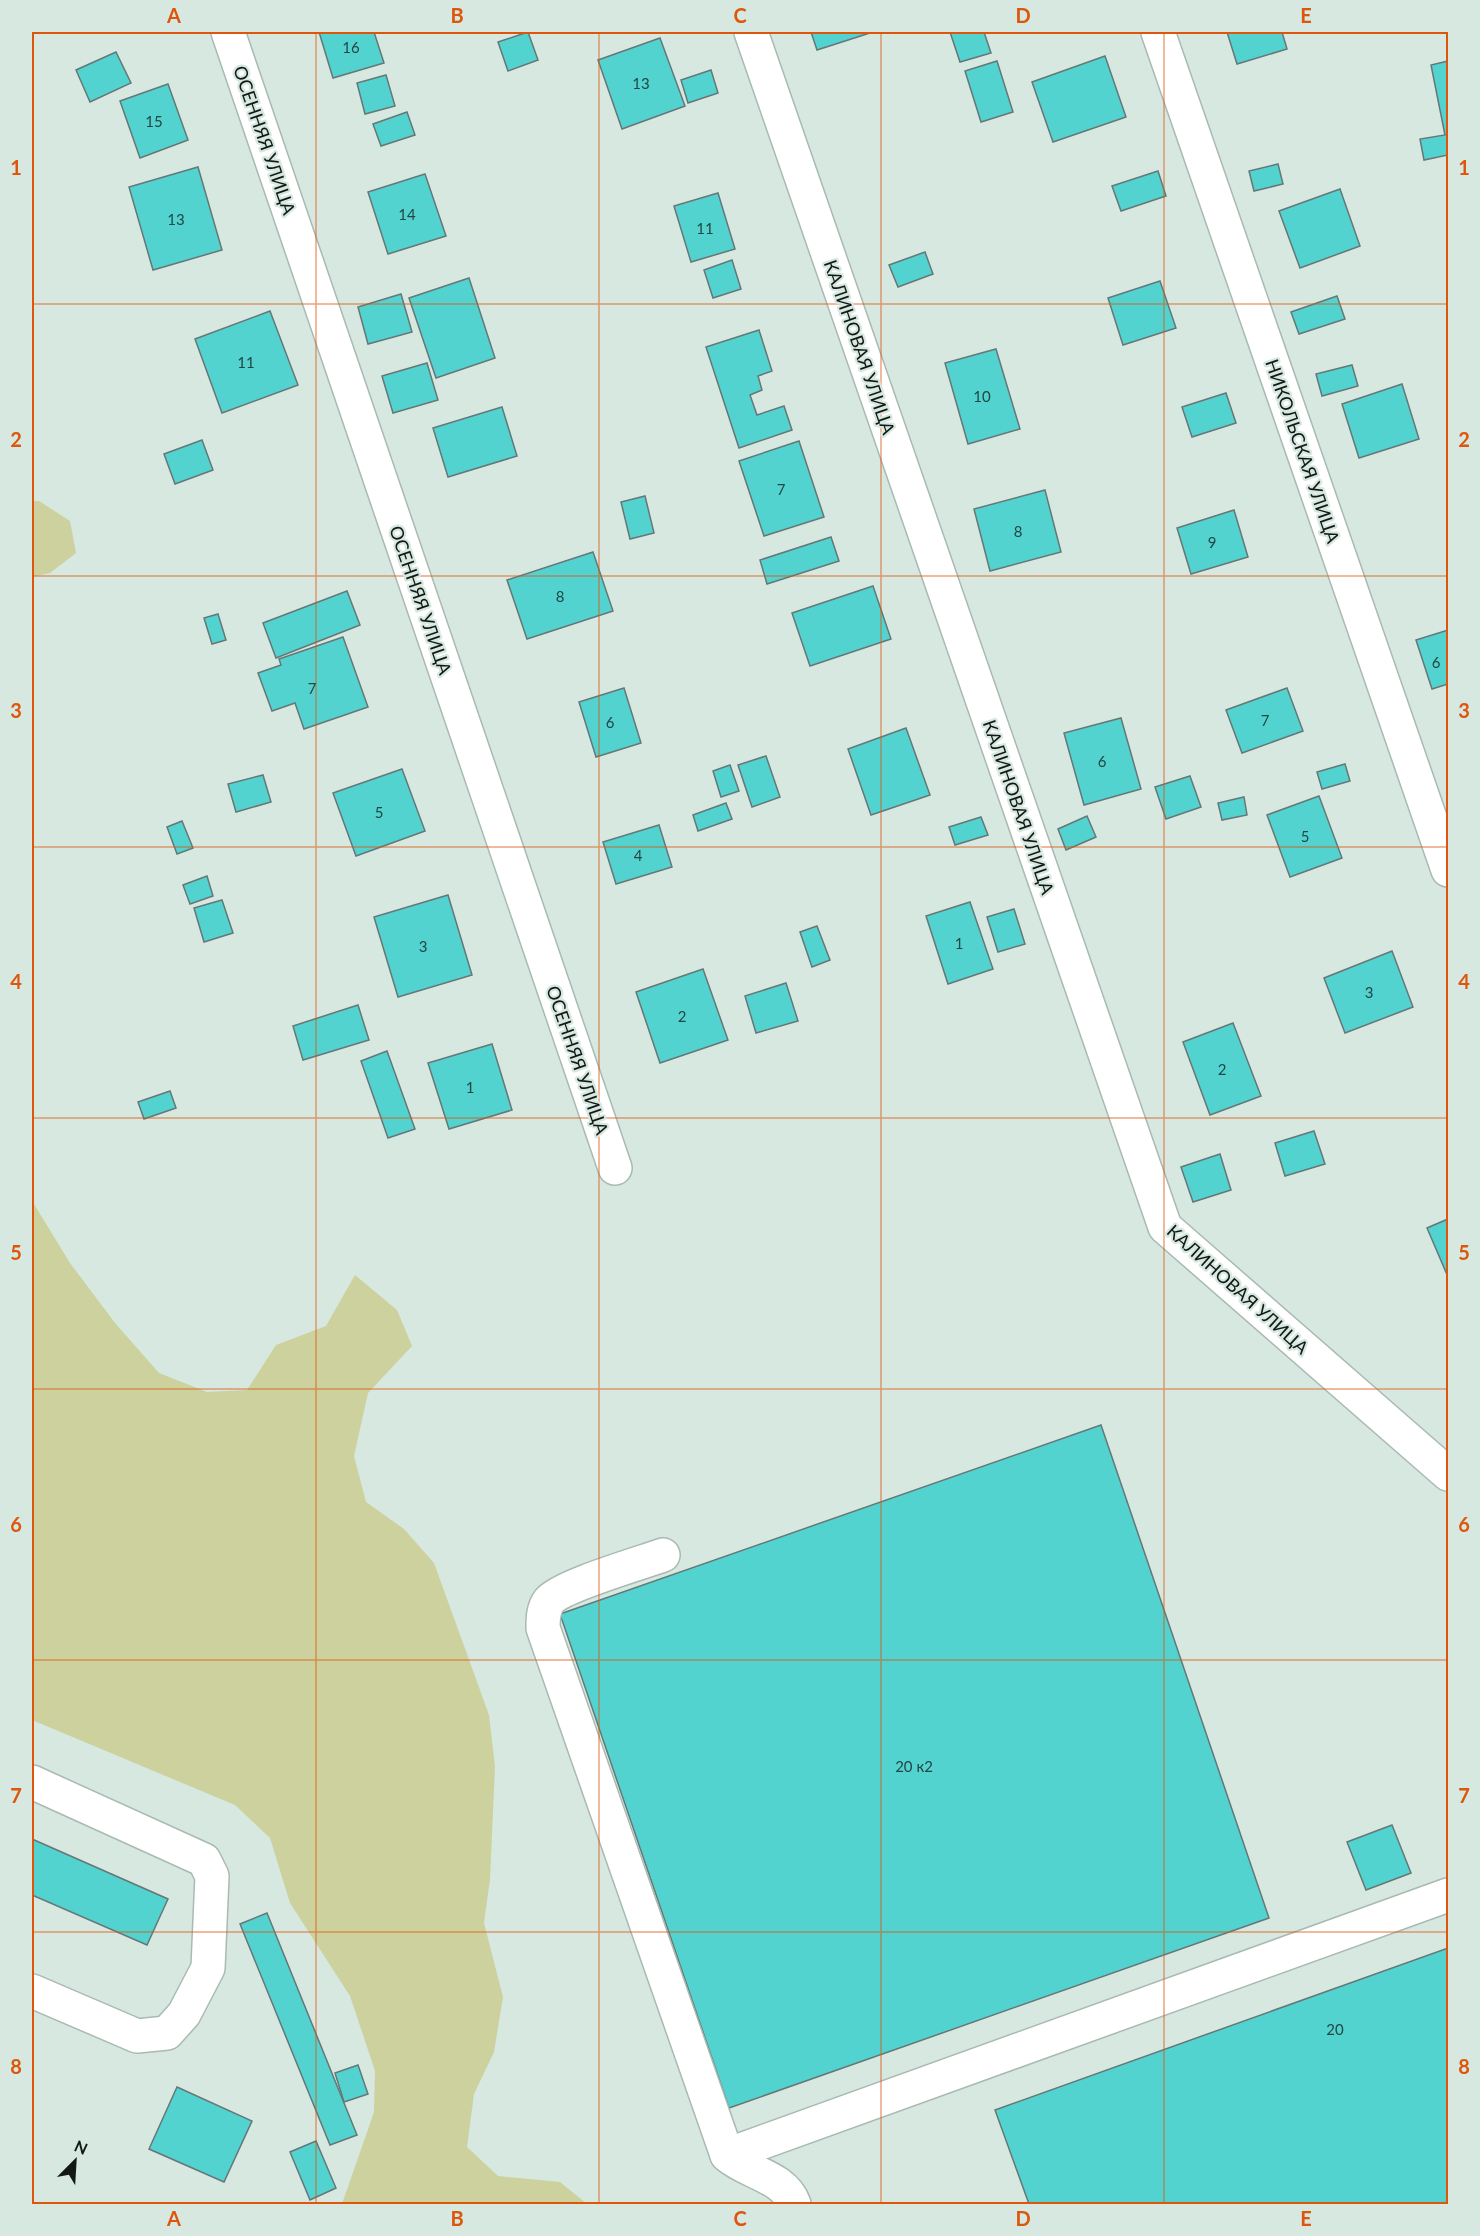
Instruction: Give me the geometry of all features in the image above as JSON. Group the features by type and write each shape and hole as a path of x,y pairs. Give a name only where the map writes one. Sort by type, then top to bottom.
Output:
{"street":[{"name":"ОСЕННЯЯ УЛИЦА","path":"228,32 615,1168"},
{"name":"КАЛИНОВАЯ УЛИЦА","path":"751,32 1165,1227 1449,1474"},
{"name":"НИКОЛЬСКАЯ УЛИЦА","path":"1158,32 1449,870"},
{"path":"663,1555 564,1590 549,1600 543,1614 543,1628 727,2155 736,2163 771,2179 791,2195 794,2205"},
{"path":"32,1782 204,1860 212,1876 208,1968 184,2014 167,2033 137,2036 32,1991"},
{"path":"727,2155 1449,1895"}],"green space":[{"path":"32,501 39,501 70,521 76,553 50,573 32,577"},
{"path":"32,1201 70,1263 115,1323 159,1373 207,1392 247,1390 276,1345 326,1326 355,1275 397,1310 412,1346 368,1393 354,1456 366,1502 404,1529 434,1563 489,1715 495,1767 490,1879 484,1923 503,1997 494,2052 474,2094 467,2147 498,2176 560,2182 587,2204 342,2204 374,2112 375,2071 350,1996 290,1903 270,1838 235,1805 32,1720"}],"building":[{"path":"319,32 374,32 384,63 333,78"},
{"path":"528,32 538,60 508,71 498,42"},
{"path":"811,32 873,32 817,50"},
{"path":"950,32 984,32 991,53 960,62"},
{"path":"1227,32 1282,32 1287,49 1237,64"},
{"path":"660,38 685,106 622,129 598,60"},
{"path":"116,52 131,83 90,102 76,70"},
{"path":"1105,56 1126,117 1053,142 1032,82"},
{"path":"997,61 1013,112 981,122 965,71"},
{"path":"1448,61 1448,155 1424,160 1420,139 1445,135 1431,65"},
{"path":"711,70 718,93 688,103 681,80"},
{"path":"386,75 395,106 365,114 357,83"},
{"path":"168,84 188,140 140,158 120,101"},
{"path":"407,112 415,135 381,146 373,124"},
{"path":"1278,164 1283,184 1254,191 1249,171"},
{"path":"198,167 222,250 153,270 129,187"},
{"path":"1158,171 1166,196 1121,211 1112,186"},
{"path":"425,174 446,236 388,254 368,192"},
{"path":"1340,189 1360,246 1300,268 1279,211"},
{"path":"718,193 735,249 691,262 674,206"},
{"path":"925,252 933,274 898,287 889,265"},
{"path":"732,260 741,289 713,298 704,270"},
{"path":"469,278 495,358 436,378 409,298"},
{"path":"1160,281 1176,328 1123,345 1108,298"},
{"path":"401,294 412,332 368,344 358,307"},
{"path":"1337,296 1345,319 1299,334 1291,312"},
{"path":"270,311 298,385 222,413 195,339"},
{"path":"759,330 772,371 758,376 762,390 750,395 757,415 784,406 792,430 739,448 706,347"},
{"path":"996,349 1020,429 968,444 945,363"},
{"path":"427,363 438,400 393,413 382,376"},
{"path":"1352,365 1358,386 1322,396 1316,374"},
{"path":"1402,384 1419,439 1359,458 1342,404"},
{"path":"1226,393 1236,423 1192,437 1182,407"},
{"path":"502,407 517,456 448,477 433,428"},
{"path":"202,440 213,470 175,484 164,454"},
{"path":"799,441 824,517 764,536 739,461"},
{"path":"1045,490 1061,552 990,571 974,509"},
{"path":"645,496 654,533 630,539 621,502"},
{"path":"1234,510 1248,557 1191,574 1177,528"},
{"path":"831,537 839,561 767,584 760,560"},
{"path":"593,552 613,611 527,639 507,580"},
{"path":"873,586 891,639 810,666 792,613"},
{"path":"347,591 360,625 276,658 263,623"},
{"path":"218,614 226,640 212,644 204,618"},
{"path":"1448,630 1448,684 1432,689 1416,640"},
{"path":"343,637 368,707 304,729 295,703 272,711 258,673 281,665 279,659"},
{"path":"624,688 641,743 596,757 579,702"},
{"path":"1287,688 1303,731 1242,753 1226,710"},
{"path":"1121,718 1141,789 1084,805 1064,733"},
{"path":"906,728 930,795 871,815 848,749"},
{"path":"766,756 780,797 752,807 738,765"},
{"path":"1345,764 1350,781 1322,789 1317,772"},
{"path":"730,765 739,791 721,797 713,771"},
{"path":"402,769 425,831 356,856 333,793"},
{"path":"263,775 271,802 236,812 228,784"},
{"path":"1190,776 1201,807 1166,819 1155,787"},
{"path":"1319,796 1342,858 1290,877 1267,815"},
{"path":"1244,797 1247,815 1222,820 1218,803"},
{"path":"726,803 732,819 698,831 693,815"},
{"path":"1087,816 1096,837 1066,850 1058,829"},
{"path":"981,817 988,835 955,845 949,827"},
{"path":"182,821 193,848 177,854 167,827"},
{"path":"659,825 672,867 616,884 603,842"},
{"path":"207,876 213,896 190,904 183,885"},
{"path":"448,895 472,975 398,997 374,917"},
{"path":"222,900 233,933 204,942 194,908"},
{"path":"970,902 993,969 948,984 926,916"},
{"path":"1014,909 1025,944 998,952 987,917"},
{"path":"817,926 830,960 812,967 800,932"},
{"path":"1392,951 1413,1007 1345,1033 1324,978"},
{"path":"703,969 728,1040 660,1063 636,992"},
{"path":"786,983 798,1021 756,1033 745,996"},
{"path":"358,1005 369,1040 303,1060 293,1026"},
{"path":"1233,1023 1261,1096 1210,1115 1183,1042"},
{"path":"492,1044 512,1110 449,1129 428,1063"},
{"path":"387,1051 415,1129 388,1138 361,1061"},
{"path":"170,1091 176,1108 144,1119 138,1102"},
{"path":"1314,1131 1325,1164 1285,1176 1275,1143"},
{"path":"1220,1154 1231,1190 1193,1202 1181,1167"},
{"path":"1448,1219 1448,1277 1427,1228"},
{"path":"1101,1425 1269,1918 729,2108 560,1614"},
{"path":"1392,1825 1411,1873 1366,1890 1347,1842"},
{"path":"32,1839 168,1899 147,1945 32,1895"},
{"path":"267,1913 357,2135 330,2145 240,1924"},
{"path":"1448,1948 1448,2204 1029,2204 995,2110"},
{"path":"358,2065 368,2094 344,2102 335,2073"},
{"path":"177,2087 252,2121 224,2182 149,2149"},
{"path":"316,2141 336,2188 310,2200 290,2152"}]}
